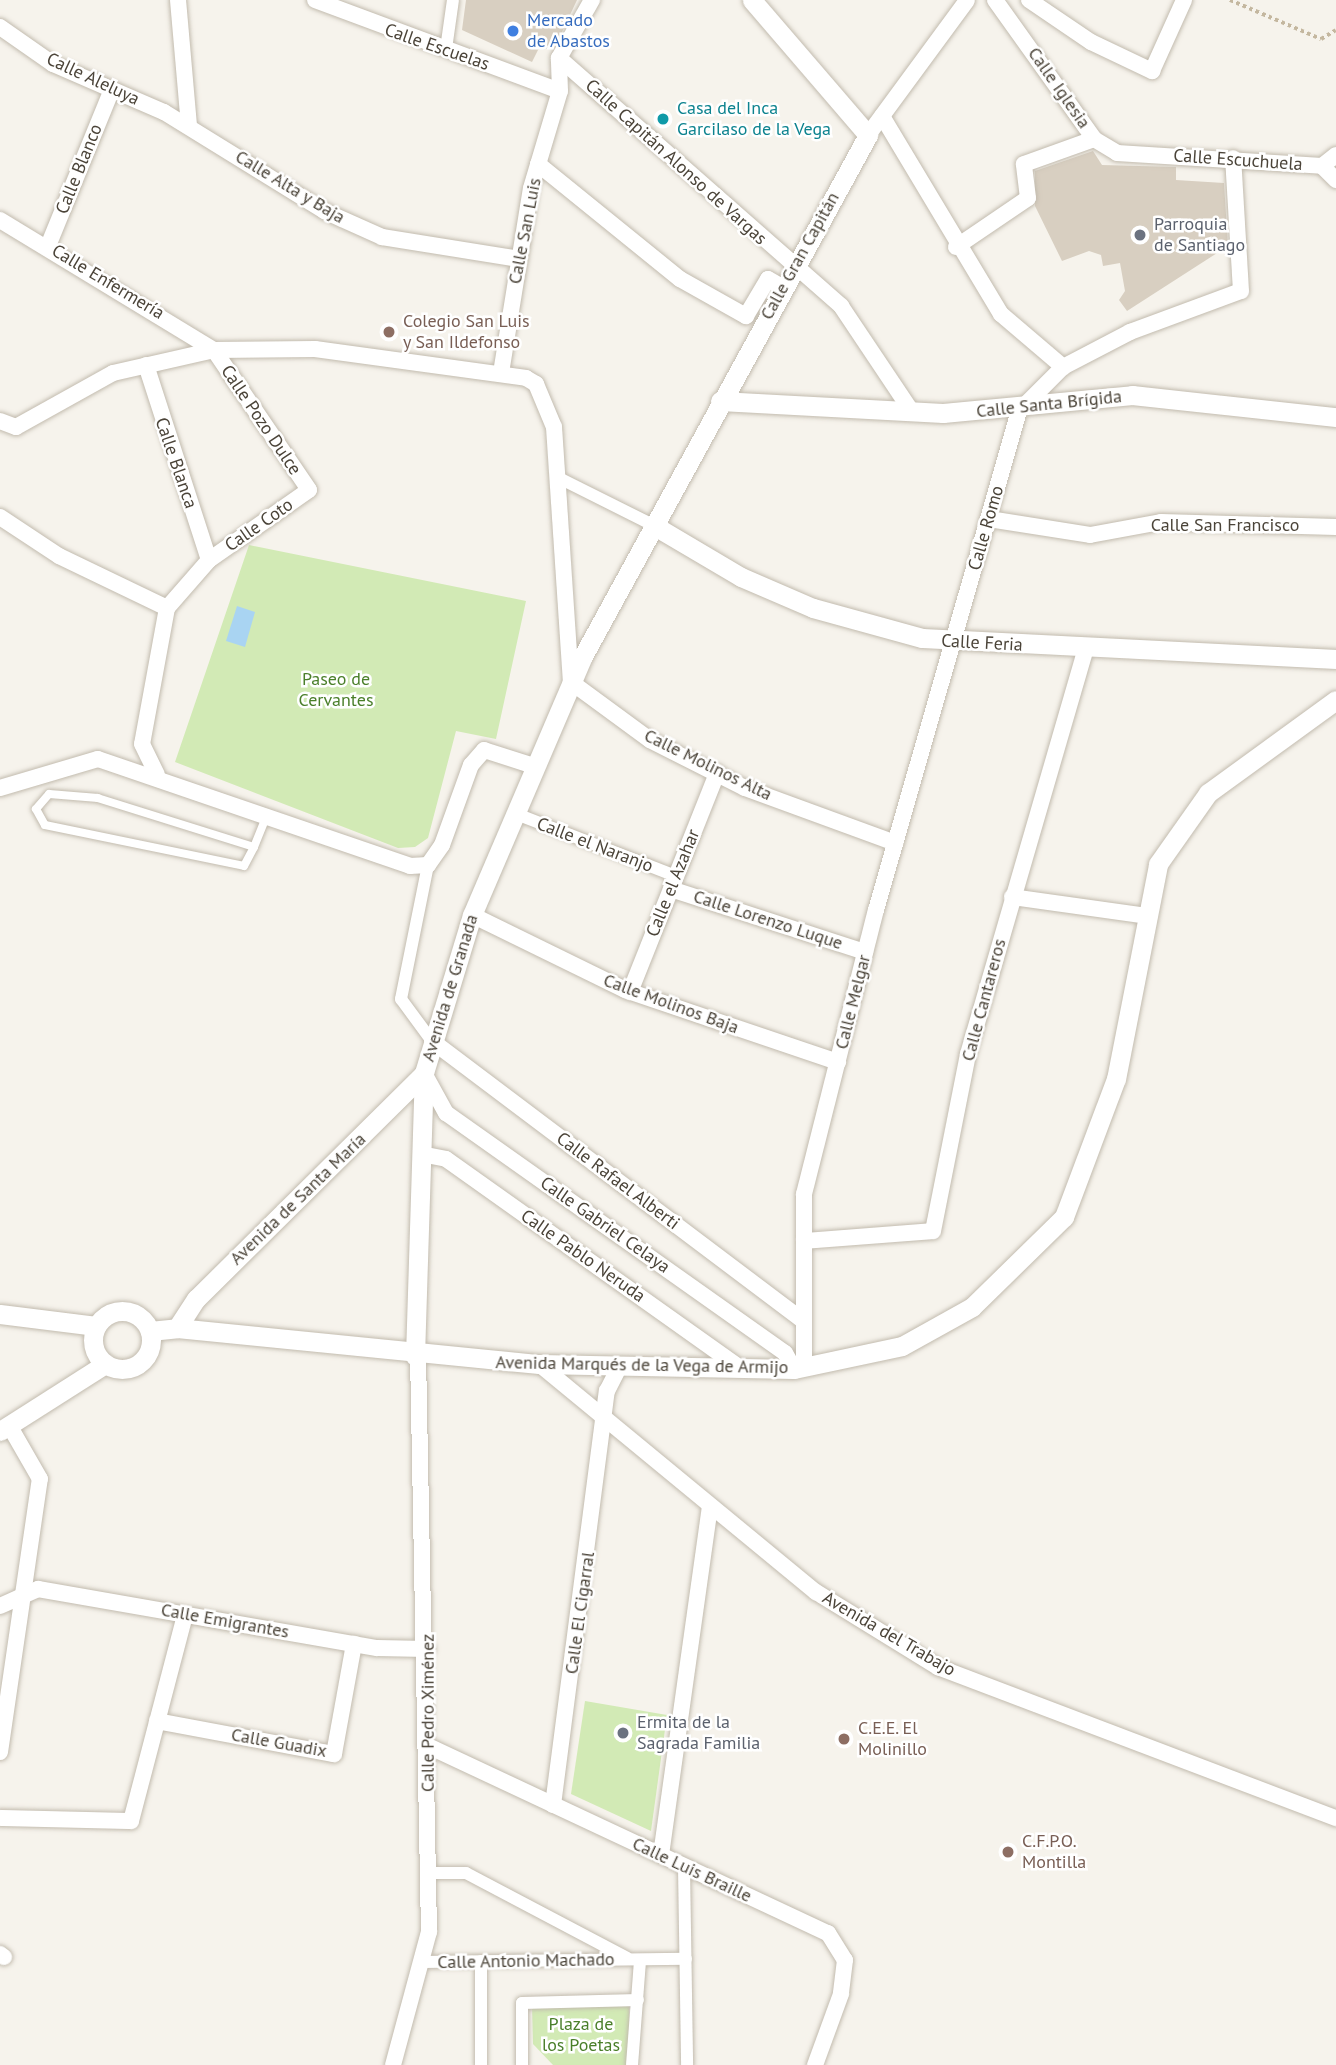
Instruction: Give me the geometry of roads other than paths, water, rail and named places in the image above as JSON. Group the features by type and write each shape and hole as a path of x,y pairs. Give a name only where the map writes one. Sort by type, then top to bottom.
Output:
{"street":[{"path":"178,0 189,125"},
{"name":"Calle Escuelas","path":"315,0 560,91"},
{"path":"446,49 453,0"},
{"path":"752,0 868,135"},
{"name":"Calle Gran Capitán","path":"571,681 793,266 868,135 967,0"},
{"name":"Calle Iglesia","path":"995,0 1094,139 1117,153 1137,154"},
{"path":"1029,0 1091,42 1152,71 1184,0"},
{"path":"559,58 590,1"},
{"name":"Calle Aleluya","path":"0,27 111,92 189,125"},
{"name":"Calle San Luis","path":"501,373 519,259 538,164 560,91 559,58"},
{"name":"Calle Capitán Alonso de Vargas","path":"559,58 858,327 912,412"},
{"name":"Calle Blanco","path":"48,246 111,92"},
{"path":"882,116 956,247 1001,314 1063,367"},
{"name":"Calle Alta y Baja","path":"189,125 324,211 382,237 519,259"},
{"path":"956,247 1028,198 1024,164 1094,139"},
{"name":"Calle Escuchuela","path":"1137,154 1233,158 1322,166 1336,156"},
{"path":"1019,411 1063,367 1130,332 1241,291 1233,158"},
{"path":"538,164 680,279 746,316 768,279 782,287"},
{"path":"1322,166 1336,180"},
{"name":"Calle Enfermería","path":"0,219 214,350"},
{"path":"0,421 16,427 113,373 214,350 315,349 501,373 536,384 554,427 559,581 571,681"},
{"name":"Calle Pozo Dulce","path":"214,350 309,490"},
{"name":"Calle Blanca","path":"146,365 209,560"},
{"name":"Calle Santa Brígida","path":"720,401 912,412 1019,411 1132,395 1336,417"},
{"name":"Calle Romo","path":"952,644 1019,411"},
{"path":"557,477 653,525"},
{"name":"Calle Coto","path":"209,560 309,490"},
{"path":"0,517 59,556 167,608"},
{"name":"Calle San Francisco","path":"989,519 1090,535 1161,522 1336,527"},
{"name":"Calle Feria","path":"653,525 741,578 813,608 952,644 1086,647 1336,659"},
{"path":"158,775 142,744 167,608 209,560"},
{"name":"Calle Melgar","path":"799,1369 803,1321 804,1194 865,952 952,644"},
{"name":"Calle Cantareros","path":"804,1241 933,1231 968,1055 1086,647"},
{"name":"Avenida de Granada","path":"416,1356 424,1073 472,915 571,681"},
{"name":"Calle Molinos Alta","path":"571,681 650,740 717,773 895,843"},
{"name":"Avenida Marqués de la Vega de Armijo","path":"150,1331 177,1328 416,1356 620,1366 799,1369 902,1346 972,1307 1064,1217 1116,1079 1158,864 1208,793 1336,701"},
{"path":"432,1041 411,1021 401,999 428,865 484,750 534,766"},
{"path":"0,788 98,759 158,775 410,866 428,865"},
{"name":"Calle el Azahar","path":"630,992 717,773"},
{"name":"Calle el Naranjo","path":"514,813 674,882"},
{"name":"Calle Lorenzo Luque","path":"674,882 865,952"},
{"path":"1012,897 1148,916"},
{"name":"Calle Molinos Baja","path":"472,915 630,992 838,1062"},
{"name":"Calle Rafael Alberti","path":"432,1041 803,1321"},
{"name":"Calle Gabriel Celaya","path":"424,1073 446,1113 785,1353 799,1369"},
{"name":"Avenida de Santa María","path":"177,1328 195,1299 424,1073"},
{"name":"Calle Pablo Neruda","path":"421,1154 446,1159 740,1368"},
{"path":"128,1311 150,1331 143,1361 117,1369 105,1364 96,1354 96,1326 104,1316 128,1311"},
{"path":"0,1314 96,1326"},
{"name":"Calle Pedro Ximénez","path":"393,2065 422,1962 429,1873 427,1649 416,1356"},
{"path":"0,1752 40,1479 5,1428 105,1364"},
{"name":"Avenida del Trabajo","path":"539,1364 710,1508 817,1592 938,1667 1336,1818"},
{"name":"Calle El Cigarral","path":"553,1805 607,1422 607,1391 620,1366"},
{"path":"661,1855 710,1508"},
{"name":"Calle Emigrantes","path":"23,1592 38,1589 354,1644 427,1649"},
{"path":"0,1606 23,1592"},
{"path":"0,1818 131,1821 185,1615"},
{"name":"Calle Guadix","path":"158,1721 334,1754 354,1644"},
{"name":"Calle Luis Braille","path":"428,1746 828,1933 845,1960 841,1994 815,2065"},
{"path":"684,1867 687,2065"},
{"name":"Calle Antonio Machado","path":"429,1873 466,1873 635,1960"},
{"name":"Calle Antonio Machado","path":"422,1962 686,1959"},
{"path":"632,2065 638,2000 635,1960"},
{"path":"481,1961 481,2065"},
{"path":"522,2065 522,2003 638,2000"}],"lane":[{"path":"254,847 98,798 49,794 36,809 45,825 165,853 180,850 244,866 254,847 267,814"}],"water":[{"path":"237,606 255,612 245,647 226,641"}],"place":[{"name":"Mercado de Abastos","path":"513,31"},
{"name":"Casa del Inca Garcilaso de la Vega","path":"663,119"},
{"name":"Parroquia de Santiago","path":"1140,235"},
{"name":"Colegio San Luis y San Ildefonso","path":"389,332"},
{"name":"Ermita de la Sagrada Familia","path":"623,1733"},
{"name":"C.E.E. El Molinillo","path":"844,1739"},
{"name":"C.F.P.O. Montilla","path":"1008,1852"}],"park label":[{"name":"Paseo de Cervantes","path":"336,690"},
{"name":"Plaza de los Poetas","path":"581,2035"}]}
